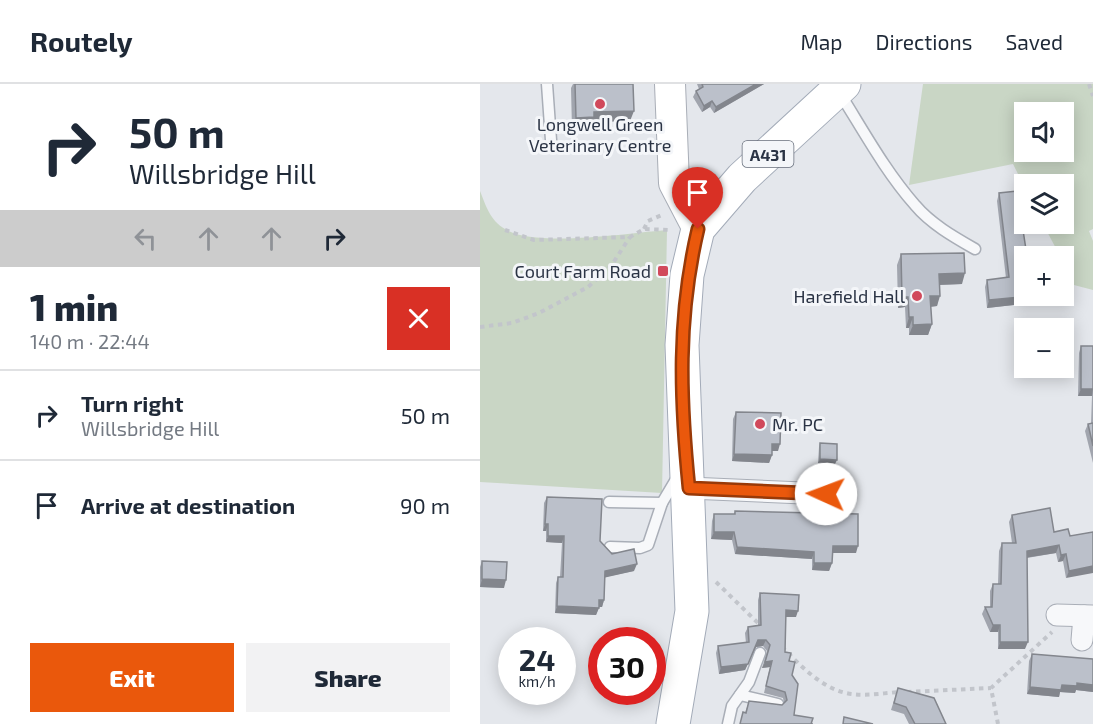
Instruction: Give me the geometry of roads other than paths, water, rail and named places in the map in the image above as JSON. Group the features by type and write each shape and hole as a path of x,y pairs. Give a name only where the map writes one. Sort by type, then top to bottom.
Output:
{"main road":[{"name":"A431","path":"673,724 690,629 692,558 679,485 683,419 683,303 698,229 742,178 841,87"}],"street":[{"path":"670,84 674,183 698,229"},
{"path":"679,485 826,494"},
{"path":"1075,616 1083,640"}],"lane":[{"path":"547,84 551,140"},
{"path":"841,87 881,159 916,206 945,231 975,249"},
{"path":"609,502 679,485"},
{"path":"610,547 640,548 648,545 679,485"},
{"path":"728,724 732,706 749,682 760,653"},
{"path":"740,695 778,704"}],"place":[{"name":"Longwell Green Veterinary Centre","path":"600,104"},
{"name":"Court Farm Road","path":"663,271"},
{"name":"Harefield Hall","path":"917,296"},
{"name":"Mr. PC","path":"760,424"}]}
